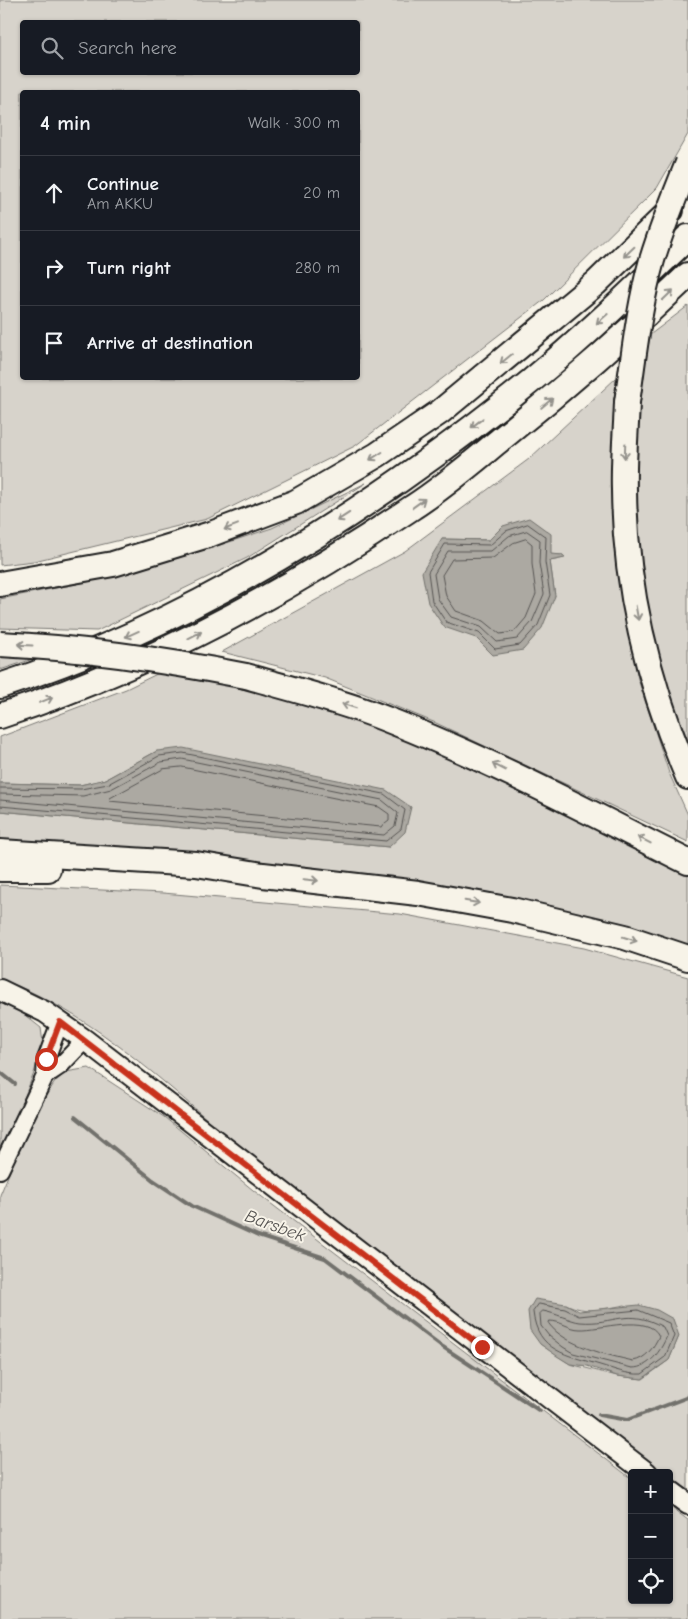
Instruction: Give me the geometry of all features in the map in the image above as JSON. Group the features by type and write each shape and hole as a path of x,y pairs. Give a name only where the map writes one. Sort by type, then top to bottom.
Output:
{"highway":[{"path":"688,163 671,204 652,260 639,319 627,402 624,490 628,565 643,651 668,730 688,778"},
{"path":"0,584 113,564 211,534 296,502 312,493 377,455 455,400 596,283 688,193"},
{"path":"0,686 75,659 141,630 263,565 351,512 459,437 532,380 616,306 688,238"},
{"path":"0,716 85,684 178,643 303,575 414,507 547,402 633,329 688,275"},
{"path":"0,644 120,654 246,676 319,697 390,720 489,762 688,862"},
{"path":"0,852 196,864 263,875 386,888 512,910 625,937 688,958"},
{"path":"0,869 57,869 194,876 263,875"}],"main road":[{"path":"0,990 60,1022 85,1040 642,1469"},
{"path":"673,1493 688,1504"}],"street":[{"path":"0,1170 44,1076 46,1059 60,1022"},
{"path":"44,1076 60,1066 85,1040"}],"shaded area":[{"path":"0,0 688,0 688,134 657,188 544,300 355,446 207,519 34,561 0,565"},
{"path":"688,306 688,749 670,708 645,611 633,483 640,379 651,334"},
{"path":"616,378 612,490 617,569 638,679 669,773 688,815 688,842 436,723 325,678 222,652 405,551 529,459","holes":["503,526 551,555 563,555 564,558 550,561 555,596 493,655 476,638 442,539 489,540"]},
{"path":"366,483 247,558 97,631 0,628 0,599 117,576 214,547 272,528"},
{"path":"0,656 39,657 0,670"},
{"path":"165,670 253,688 374,726 486,771 688,873 688,948 638,932 0,848 0,811 389,847 157,751 106,779 80,785 0,783 0,737 126,689"},
{"path":"0,885 163,893 400,914 584,948 688,977 688,1490 673,1479 673,1469 659,1469 324,1221 195,1108 120,1047 81,1020 41,997 0,979","holes":["566,1304 581,1309 595,1310 625,1305 679,1336 669,1360 643,1379 617,1376 570,1364 540,1344"]},
{"path":"0,1003 21,1012 41,1028 43,1043 34,1073 0,1158"},
{"path":"89,1068 164,1117 253,1190 628,1476 628,1604 673,1604 673,1509 688,1520 688,1619 0,1619 0,1195 33,1116 55,1082 66,1072"}],"water":[{"path":"529,518 551,534 551,554 563,555 565,558 550,561 555,596 542,628 523,650 493,655 476,638 444,627 428,603 422,572 442,539 489,540 503,526"},
{"path":"183,748 386,790 411,807 405,832 389,847 0,811 0,783 80,785 106,779 157,751"},
{"path":"535,1299 566,1304 579,1311 639,1305 657,1310 673,1319 679,1336 669,1360 642,1379 617,1376 587,1366 570,1364 540,1344 530,1330 528,1311"}],"waterway":[{"name":"Barsbek","path":"0,1072 15,1084"},
{"name":"Barsbek","path":"75,1117 153,1180 192,1206 258,1236 325,1258 443,1347 540,1411"},
{"name":"Barsbek","path":"599,1415 627,1420 688,1397"}],"route":[{"path":"46,1059 60,1022 482,1347"}]}
